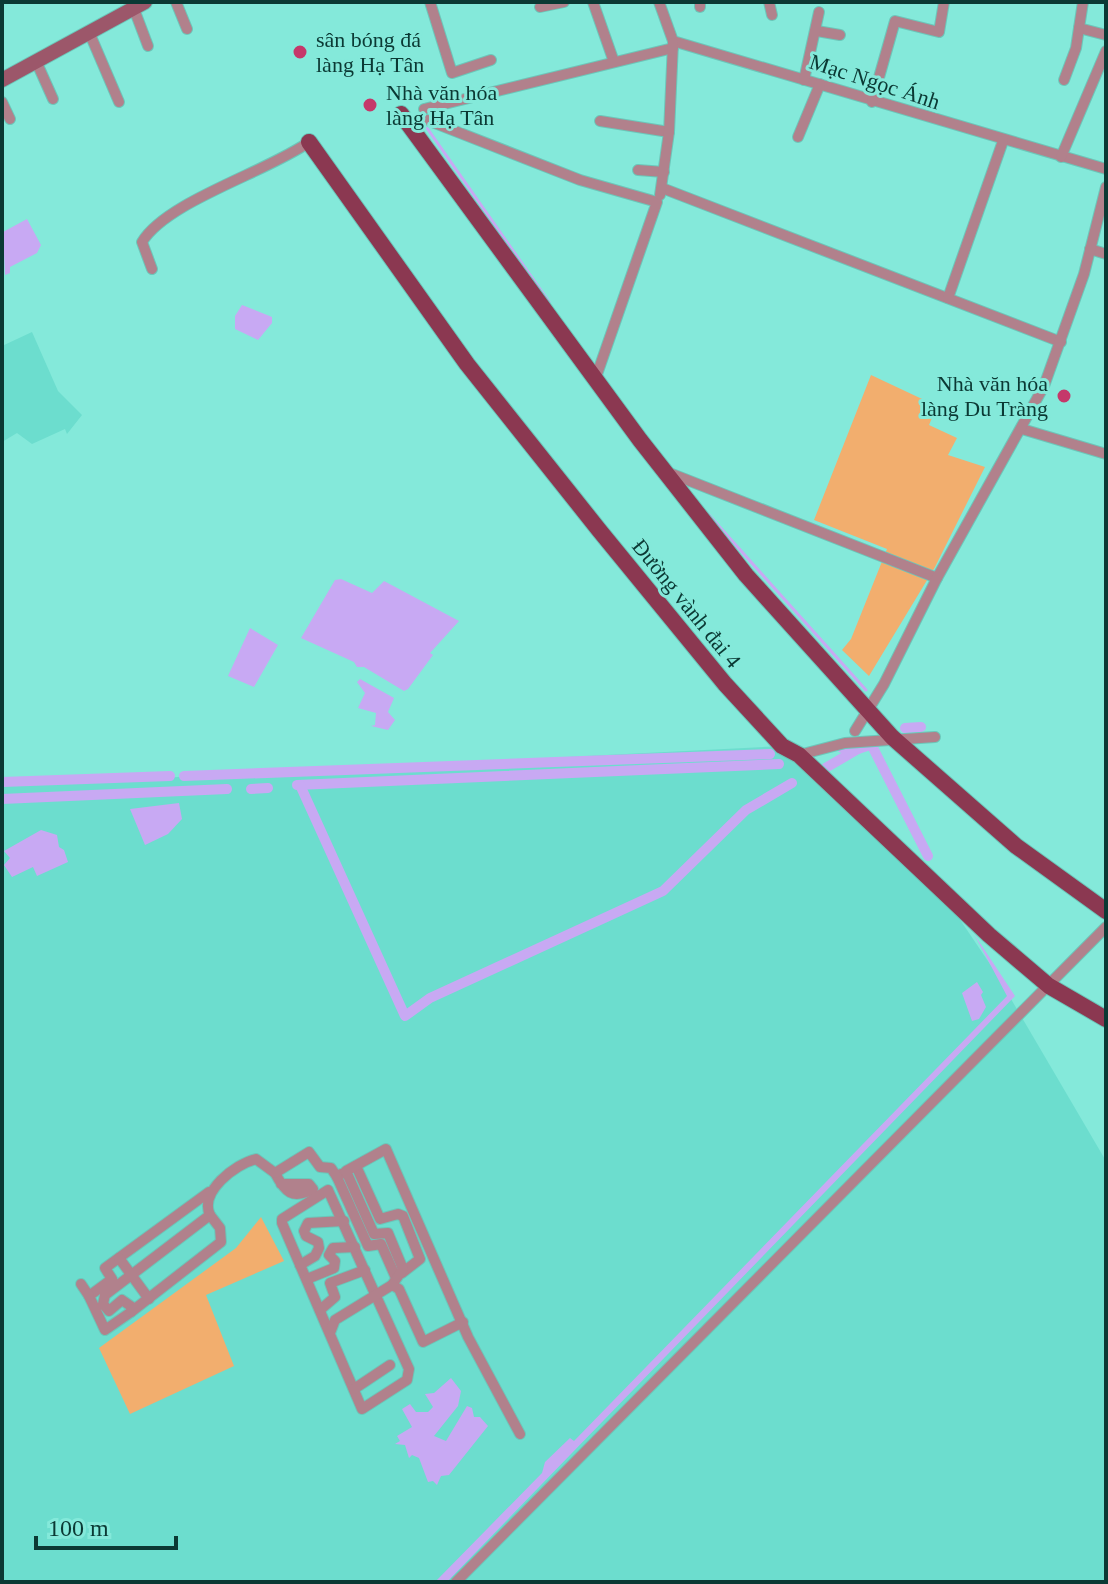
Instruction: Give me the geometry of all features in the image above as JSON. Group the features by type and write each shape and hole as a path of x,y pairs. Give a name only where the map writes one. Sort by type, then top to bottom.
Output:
{"main road":[{"path":"401,114 662,470 746,575 895,739 1016,846 1106,911"},
{"name":"Đường vành đai 4","path":"309,142 467,364 725,684 782,746 799,755 942,893 1049,986 1106,1019"}],"street":[{"path":"176,2 187,29"},
{"path":"430,2 452,73 491,60"},
{"path":"540,7 564,2"},
{"path":"593,2 614,62"},
{"path":"595,380 662,188 669,132 673,45 659,2"},
{"path":"769,2 772,15"},
{"path":"872,102 895,21 939,32 944,2"},
{"path":"1064,80 1076,48 1083,2"},
{"path":"2,80 139,6 148,46"},
{"path":"804,80 819,12"},
{"path":"1079,28 1106,35"},
{"path":"817,31 840,35"},
{"path":"89,32 119,102"},
{"name":"Mạc Ngọc Ánh","path":"673,45 702,43 872,102 1106,169"},
{"path":"657,202 580,180 425,115 673,45"},
{"path":"1061,157 1106,51"},
{"path":"36,61 53,99"},
{"path":"798,137 820,84"},
{"path":"2,102 10,119"},
{"path":"600,121 669,132"},
{"path":"948,298 1003,141"},
{"path":"152,269 142,242 146,235 179,211 309,142"},
{"path":"638,170 664,172"},
{"path":"857,736 937,578 1022,429 1063,347 1106,187"},
{"path":"662,188 948,298 1063,347"},
{"path":"1090,249 1106,254"},
{"path":"1022,429 1106,454"},
{"path":"662,470 937,578"},
{"path":"799,755 857,736 875,740 935,737"},
{"path":"456,1582 635,1399 842,1196 923,1108 1106,927"},
{"path":"275,1173 309,1152 320,1167 346,1171 386,1149 463,1322 520,1434"},
{"path":"89,1296 112,1279 105,1268 249,1160 262,1160 281,1184"},
{"path":"330,1333 335,1320 375,1295 420,1259 403,1216 398,1214 380,1219 346,1171"},
{"path":"346,1171 374,1234 388,1233 402,1263 396,1278 423,1342 463,1322"},
{"path":"328,1190 355,1247 409,1376 362,1409 282,1219 328,1190"},
{"path":"81,1284 105,1330 131,1312 221,1242 220,1228 206,1208 209,1192"},
{"path":"131,1312 128,1302 122,1300 109,1311 103,1304 105,1295 210,1215"},
{"path":"300,1265 315,1256 319,1248 318,1242 306,1236 304,1231 308,1223 344,1221"},
{"path":"307,1279 334,1268 335,1261 329,1255 333,1248 355,1247"},
{"path":"119,1258 149,1299"},
{"path":"321,1313 335,1297 330,1283 365,1270"},
{"path":"321,1313 335,1320"},
{"path":"354,1389 390,1365"}],"shaded area":[{"path":"27,219 41,245 37,253 10,267 10,273 5,275 3,232"},
{"path":"242,305 272,317 272,323 258,340 235,329 235,316"},
{"path":"32,332 58,391 82,415 67,434 65,429 32,444 17,433 2,442 2,346"},
{"path":"871,375 937,406 929,425 957,438 948,455 985,467 935,567 869,676 842,650 851,639 887,549 814,520"},
{"path":"341,579 372,593 384,581 459,621 430,653 433,655 408,689 404,691 364,667 357,667 354,662 301,638 335,580"},
{"path":"250,628 278,645 254,687 228,676"},
{"path":"360,679 394,698 388,712 395,720 388,730 371,726 375,725 376,713 358,708 365,693 357,682"},
{"path":"782,746 942,893 994,970 1106,1161 1106,1582 2,1582 2,786"},
{"path":"179,803 182,819 168,834 145,845 130,809"},
{"path":"41,830 57,835 59,847 64,850 68,862 37,876 33,867 12,877 4,865 10,858 4,851"},
{"path":"974,934 1015,996 447,1582 435,1582 542,1473 545,1462 570,1438 574,1441 1007,996"},
{"path":"977,982 986,1007 979,1019 972,1021 962,993"},
{"path":"261,1217 284,1261 206,1295 234,1366 130,1414 99,1348 236,1248"},
{"path":"451,1378 461,1391 458,1406 434,1436 446,1441 467,1406 472,1408 474,1417 480,1417 488,1426 449,1475 441,1476 437,1485 433,1481 428,1482 419,1458 412,1455 409,1458 405,1445 395,1444 400,1441 397,1436 412,1427 402,1409 410,1404 416,1412 428,1412 433,1407 425,1394 434,1393"}],"waterway":[{"path":"427,128 549,302"},
{"path":"708,514 866,690"},
{"path":"905,728 921,727"},
{"path":"842,748 858,749 876,743"},
{"path":"871,744 928,856"},
{"path":"822,770 858,749"},
{"path":"184,776 770,754"},
{"path":"297,785 779,764"},
{"path":"2,782 170,776"},
{"path":"300,785 405,1016 430,998 663,891 746,810 792,783"},
{"path":"251,789 268,788"},
{"path":"2,799 227,789"}],"place":[{"name":"sân bóng đá làng Hạ Tân","path":"300,52"},
{"name":"Nhà văn hóa làng Hạ Tân","path":"370,105"},
{"name":"Nhà văn hóa làng Du Tràng","path":"1064,396"}]}
